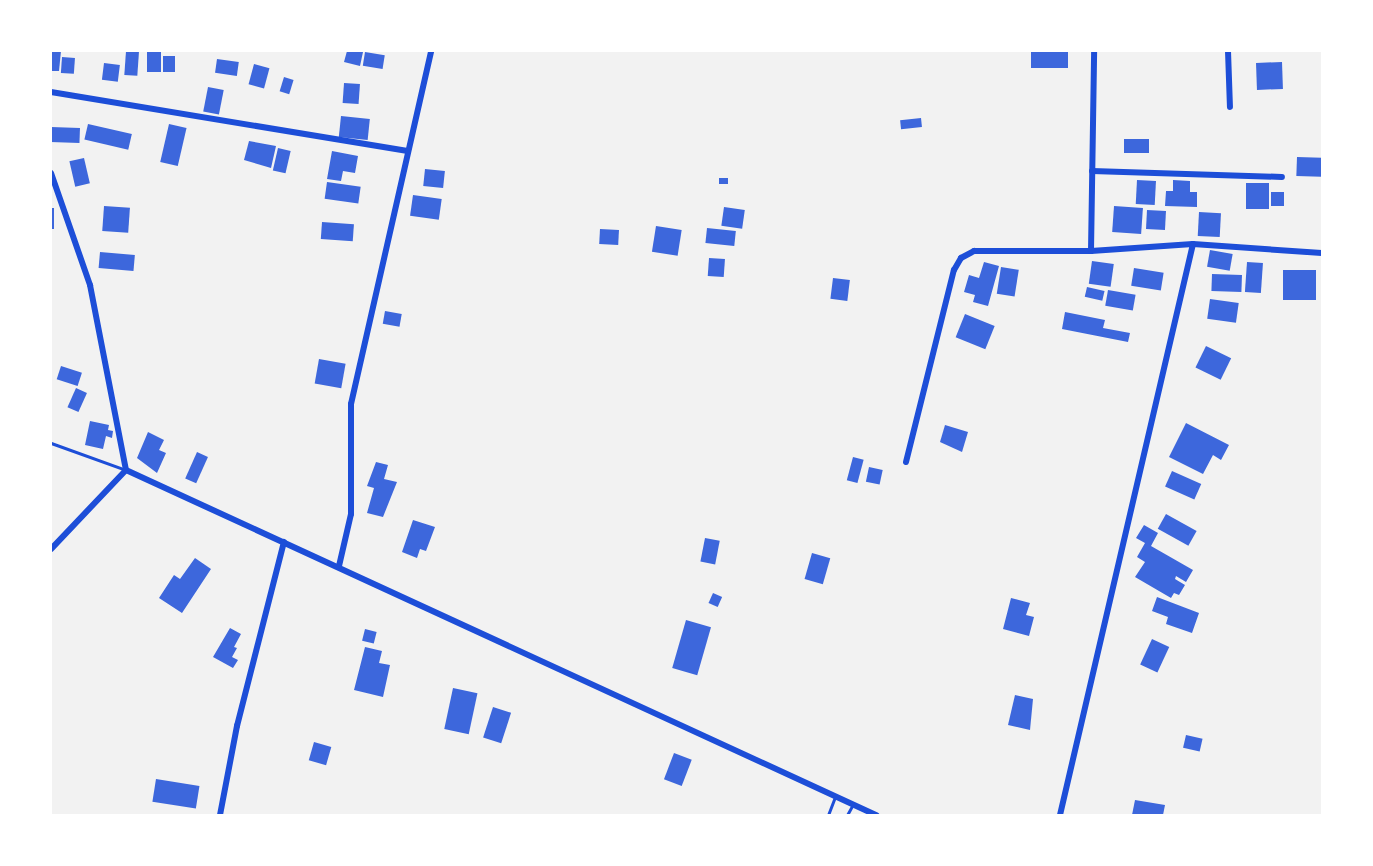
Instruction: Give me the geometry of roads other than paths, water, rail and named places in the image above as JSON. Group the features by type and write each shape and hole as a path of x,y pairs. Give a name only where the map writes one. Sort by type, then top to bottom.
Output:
{"street":[{"path":"339,566 351,514 351,404 406,151 431,51"},
{"path":"1091,251 1094,51"},
{"path":"1228,51 1230,107"},
{"path":"51,92 406,151"},
{"path":"1092,171 1282,177"},
{"path":"51,173 90,285 126,470"},
{"path":"1060,815 1193,244"},
{"path":"906,462 954,270 961,258 974,252 1001,249 1091,251 1193,244 1322,253"},
{"path":"126,470 876,815"},
{"path":"51,549 126,470"},
{"path":"220,815 277,561 284,542"}],"lane":[{"path":"51,443 126,470"},
{"path":"828,815 836,796"},
{"path":"847,815 853,804"}]}
